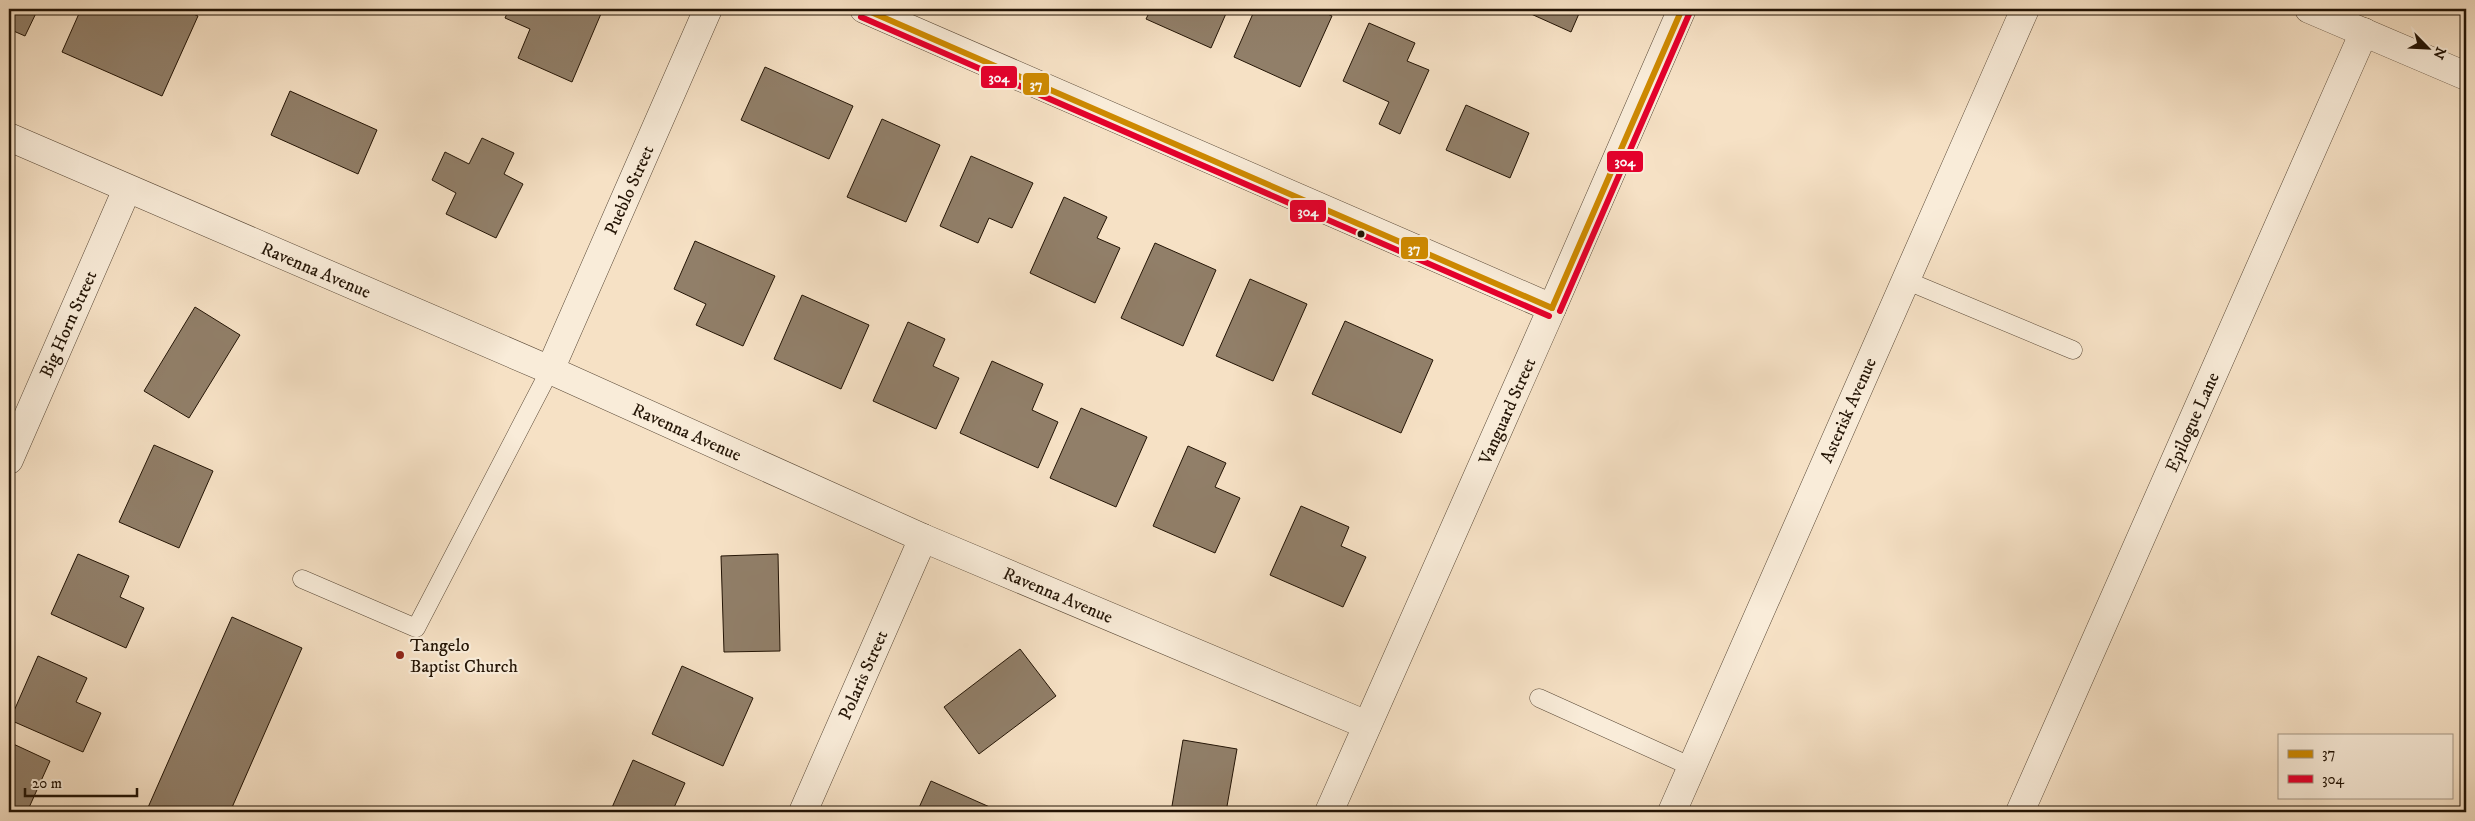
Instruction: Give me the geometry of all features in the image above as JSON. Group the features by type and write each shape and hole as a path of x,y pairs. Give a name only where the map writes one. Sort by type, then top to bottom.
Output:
{"street":[{"name":"Pueblo Street","path":"550,370 708,9"},
{"path":"864,9 1552,308"},
{"name":"Vanguard Street","path":"1328,812 1552,308 1682,9"},
{"name":"Asterisk Avenue","path":"1672,812 2025,9"},
{"path":"2309,9 2466,76"},
{"name":"Epilogue Lane","path":"2020,812 2364,32"},
{"name":"Ravenna Avenue","path":"9,137 550,370 923,538 1367,725"},
{"name":"Big Horn Street","path":"9,460 127,189"},
{"name":"Polaris Street","path":"803,812 923,538"}],"lane":[{"path":"1905,280 2072,350"},
{"path":"302,579 416,628 550,370"},
{"path":"1539,698 1692,767"}],"building":[{"path":"9,9 38,9 25,36 9,29"},
{"path":"81,9 182,9 198,16 162,96 62,52"},
{"path":"509,9 603,9 572,82 518,58 530,29 505,18"},
{"path":"1151,9 1228,9 1211,48 1146,19"},
{"path":"1255,9 1316,9 1332,16 1300,87 1234,57"},
{"path":"1520,9 1581,9 1571,32"},
{"path":"1369,23 1415,43 1407,61 1429,70 1400,134 1379,124 1389,102 1343,81"},
{"path":"765,67 853,106 829,159 741,120"},
{"path":"290,91 377,130 358,174 271,135"},
{"path":"1466,105 1529,133 1510,178 1446,150"},
{"path":"882,119 940,145 906,222 847,197"},
{"path":"482,138 514,153 504,174 523,184 496,238 446,214 456,193 432,180 445,152 469,164"},
{"path":"971,156 1033,183 1012,228 989,218 978,243 940,226"},
{"path":"1064,197 1107,217 1097,238 1120,248 1095,303 1030,273"},
{"path":"695,241 775,276 743,346 696,325 706,304 674,289"},
{"path":"1155,243 1216,270 1183,346 1121,318"},
{"path":"1250,279 1307,304 1273,381 1216,356"},
{"path":"802,295 869,325 841,389 774,359"},
{"path":"195,307 240,335 189,418 144,391"},
{"path":"1345,321 1433,360 1401,433 1312,394"},
{"path":"908,322 945,339 933,366 959,378 936,429 873,401"},
{"path":"992,361 1043,384 1032,410 1058,422 1038,468 960,433"},
{"path":"1081,408 1147,437 1116,507 1050,478"},
{"path":"154,445 213,471 179,548 119,522"},
{"path":"1188,446 1226,463 1215,487 1240,498 1215,553 1153,526"},
{"path":"1301,506 1349,527 1341,546 1366,557 1343,607 1270,575"},
{"path":"78,554 129,576 120,597 144,608 126,648 51,614"},
{"path":"778,554 780,651 724,652 721,556"},
{"path":"232,617 302,648 230,812 146,812"},
{"path":"1020,649 1056,696 979,754 944,707"},
{"path":"38,656 87,678 76,702 101,713 83,752 10,720"},
{"path":"682,666 753,698 723,766 652,734"},
{"path":"1183,740 1237,749 1226,812 1171,812"},
{"path":"9,742 50,761 27,812 9,812"},
{"path":"633,760 685,783 672,812 610,812"},
{"path":"931,781 1001,812 917,812"}],"transit line":[{"name":"37","path":"864,9 1552,308"},
{"name":"37","path":"1552,308 1682,9"},
{"name":"304","path":"1560,311 1690,12"},
{"name":"304","path":"861,17 1549,316"}],"place":[{"name":"Tangelo Baptist Church","path":"400,655"}]}
